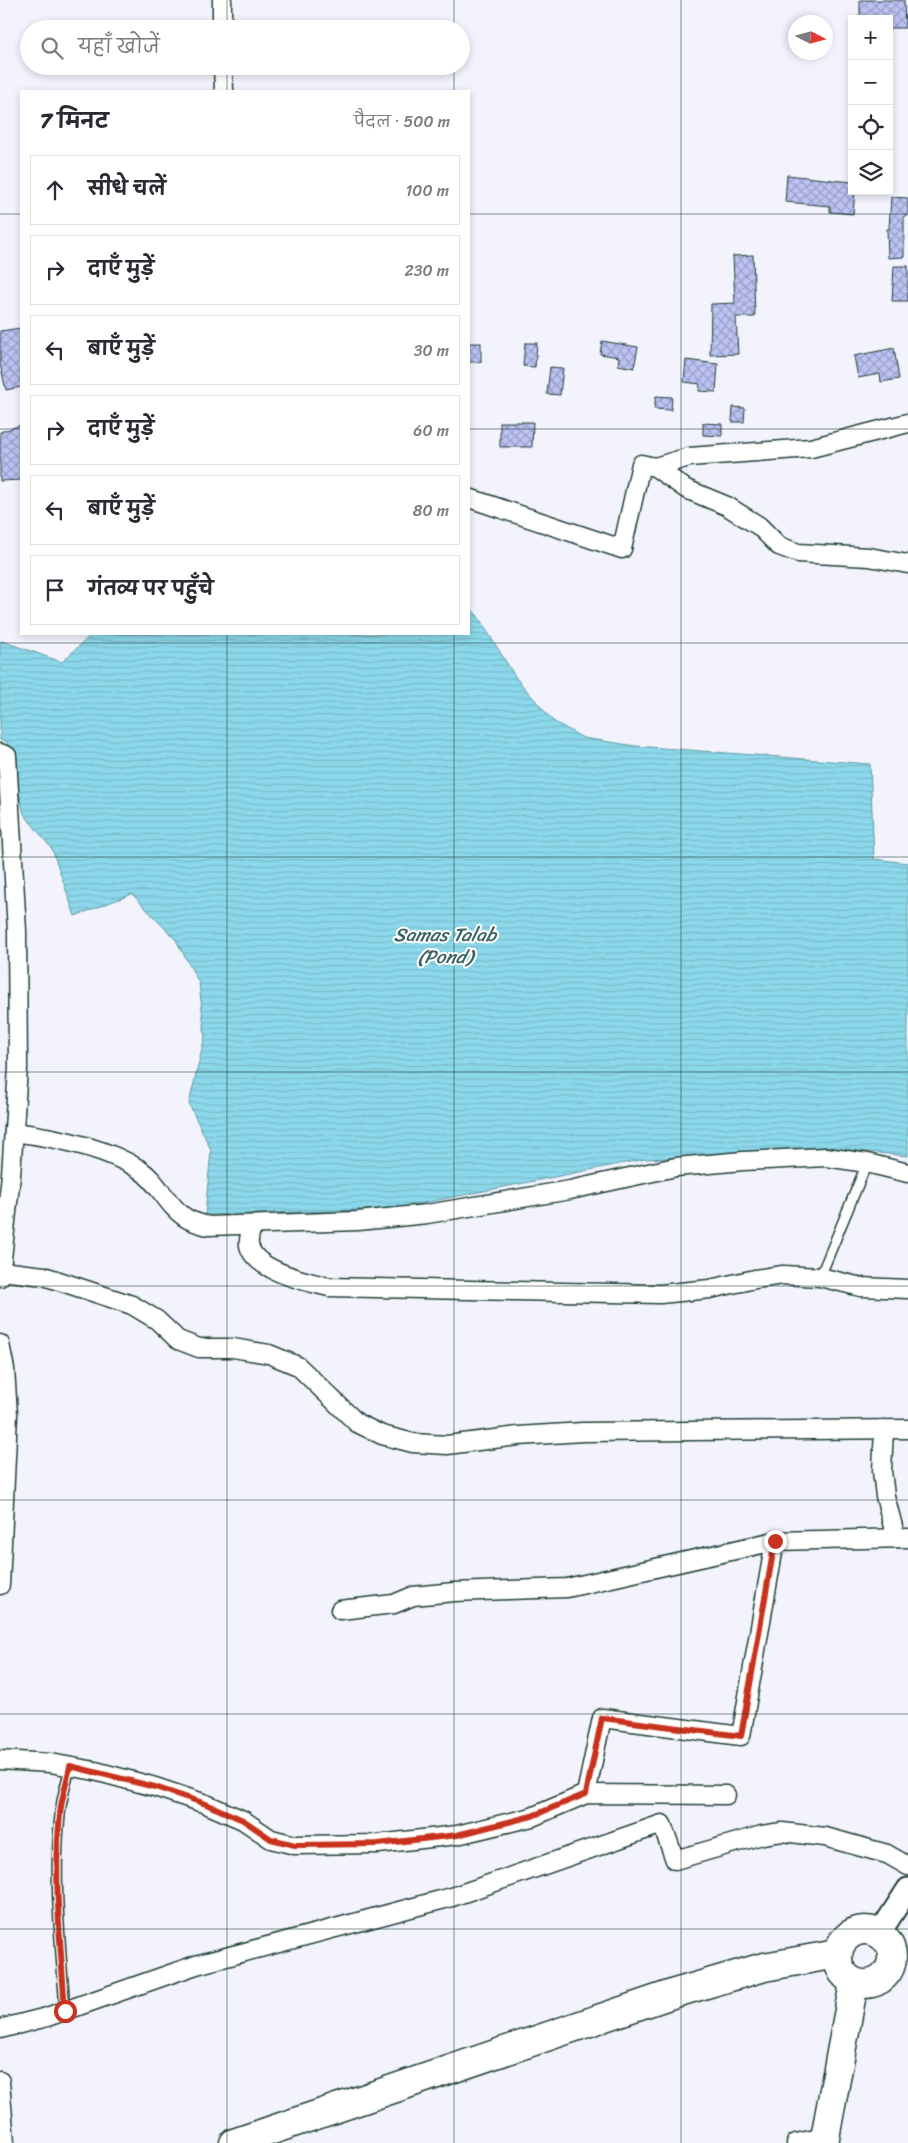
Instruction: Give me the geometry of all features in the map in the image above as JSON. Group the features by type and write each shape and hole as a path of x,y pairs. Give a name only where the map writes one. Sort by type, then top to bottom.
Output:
{"main road":[{"path":"830,2141 880,1981 891,1965 892,1956 892,1946 868,1930 851,1933 844,1939 837,1954 841,1971 880,1981"},
{"path":"234,2143 675,1993 764,1967 837,1954"}],"street":[{"path":"222,0 222,20"},
{"path":"223,75 224,90"},
{"path":"655,467 689,457 811,448 908,423"},
{"path":"470,498 622,549 641,464 655,467 686,489 727,506 760,526 779,546 798,553 869,557 908,564"},
{"path":"0,753 7,756 17,931 18,1068 14,1132 0,1277"},
{"path":"14,1132 44,1136 105,1153 140,1169 175,1209 187,1219 208,1226 358,1221 427,1214 570,1190 676,1166 826,1157 867,1163 908,1173"},
{"path":"252,1226 249,1245 255,1256 271,1268 297,1280 329,1287 660,1294 710,1290 755,1279 783,1275 820,1277 861,1287 908,1289"},
{"path":"1,1271 44,1276 132,1305 157,1320 178,1340 199,1348 233,1348 269,1354 298,1366 357,1423 382,1436 413,1443 447,1445 518,1436 583,1432 908,1429"},
{"path":"0,1344 5,1369 8,1414 0,1585"},
{"path":"340,1610 394,1604 413,1596 454,1592 566,1588 775,1541 902,1538 885,1496 882,1471 884,1429"},
{"path":"586,1794 602,1718 741,1736 775,1541"},
{"path":"0,1760 70,1766 155,1787 206,1804 243,1820 271,1839 295,1845 378,1844 457,1835 532,1816 586,1794 726,1795"},
{"path":"0,2029 39,2020 196,1965 452,1897 662,1824 675,1860 762,1834 782,1832 825,1837 887,1854 908,1866"},
{"path":"892,1946 908,1889"},
{"path":"0,2081 5,2143"},
{"path":"796,2143 830,2141"}],"lane":[{"path":"820,1277 867,1163"},
{"path":"65,2011 59,1908 58,1846 60,1813 70,1766"}],"water":[{"name":"Samas Talab (Pond)","path":"470,608 477,615 516,678 553,721 583,738 636,746 870,764 874,859 908,863 908,1156 850,1150 645,1159 393,1209 205,1215 211,1150 189,1104 205,1036 199,983 176,940 132,894 75,916 52,849 24,814 7,742 0,740 0,642 2,641 62,662 91,635 470,635"}],"building":[{"path":"860,0 904,0 905,28 893,28 893,15 860,15"},
{"path":"787,175 848,182 848,195 855,195 853,214 830,212 830,206 785,202"},
{"path":"891,197 908,198 908,216 904,216 904,257 888,258 887,229 889,229"},
{"path":"753,255 755,317 736,317 738,354 710,355 711,304 735,303 733,256"},
{"path":"894,266 908,266 908,301 892,301"},
{"path":"20,328 20,387 6,390 0,364 0,331"},
{"path":"602,341 638,347 634,368 618,365 619,357 600,354"},
{"path":"470,343 481,343 481,362 470,362"},
{"path":"525,343 537,343 535,367 523,366"},
{"path":"894,348 899,379 881,382 880,374 858,378 854,356"},
{"path":"686,360 718,364 716,392 699,391 700,384 684,382"},
{"path":"550,367 563,368 560,395 547,394"},
{"path":"656,396 672,397 671,410 654,409"},
{"path":"733,407 745,408 744,422 732,422"},
{"path":"500,422 533,422 532,447 500,447"},
{"path":"703,423 722,424 722,436 703,435"},
{"path":"20,425 20,480 0,481 0,432"}],"route":[{"path":"65,2011 59,1908 58,1846 60,1813 70,1766 155,1787 206,1804 243,1820 271,1839 295,1845 378,1844 457,1835 532,1816 586,1794 602,1718 741,1736 775,1541"}]}
